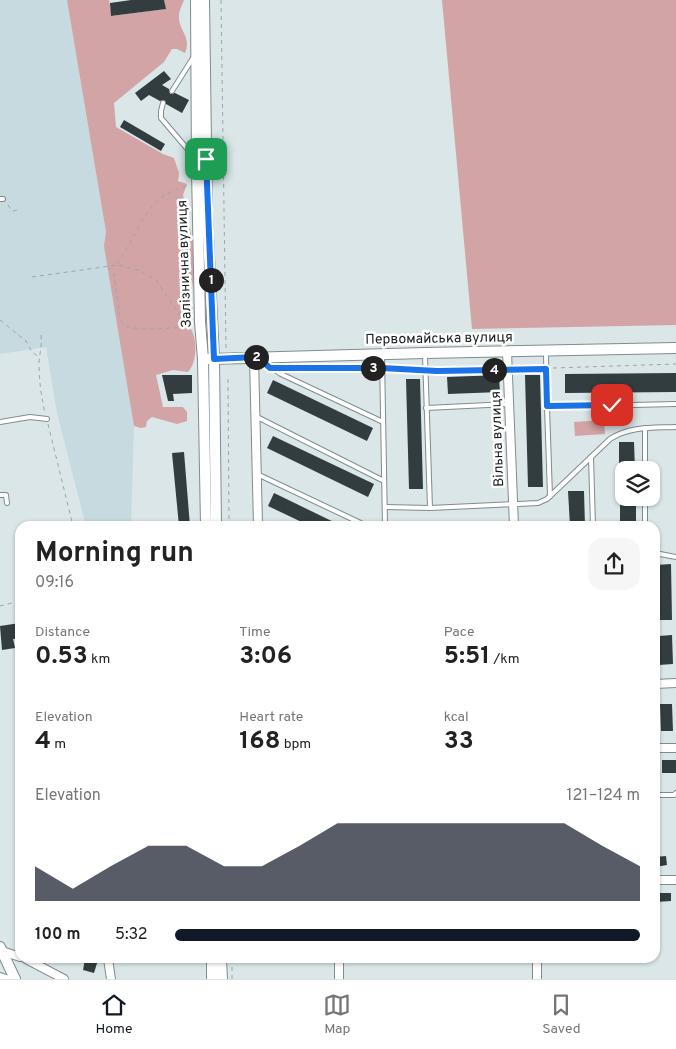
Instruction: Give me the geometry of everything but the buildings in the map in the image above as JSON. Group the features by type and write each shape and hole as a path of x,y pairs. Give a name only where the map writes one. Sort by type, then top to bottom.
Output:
{"main road":[{"name":"Залізнична вулиця","path":"196,0 200,322 209,359 206,521"},
{"name":"Залізнична вулиця","path":"204,0 209,359 216,521"},
{"name":"Первомайська вулиця","path":"209,359 676,348"},
{"path":"1,949 15,979"},
{"path":"212,963 212,979"},
{"path":"222,963 222,979"}],"street":[{"name":"Вільна вулиця","path":"507,351 514,521"},
{"path":"256,357 258,521"},
{"path":"660,684 676,684"},
{"path":"660,748 676,748"},
{"path":"660,880 676,880"},
{"path":"1,949 15,955"},
{"path":"34,963 64,979"},
{"path":"109,963 111,979"},
{"path":"339,963 339,979"},
{"path":"537,963 537,979"},
{"path":"0,977 6,979"}],"lane":[{"path":"172,91 196,54"},
{"path":"163,103 161,118 197,159"},
{"path":"546,351 550,496"},
{"path":"424,353 430,508"},
{"path":"382,354 385,521"},
{"path":"256,357 270,368 383,422"},
{"path":"426,408 509,404"},
{"path":"547,406 676,404"},
{"path":"256,416 384,481"},
{"path":"0,422 30,417 46,419"},
{"path":"385,507 430,508 538,502 550,496 610,439 618,434 632,429 676,427"},
{"path":"645,428 645,461"},
{"path":"591,458 593,521"},
{"path":"257,474 356,521"},
{"path":"0,495 6,495 7,503"},
{"path":"645,506 645,521"},
{"path":"660,554 676,557"},
{"path":"660,795 674,795 676,793"}],"path":[{"path":"221,0 226,352"},
{"path":"116,265 128,250 147,213 159,199 197,182"},
{"path":"1,199 10,210 20,210"},
{"path":"32,277 108,266 116,265 138,270 157,281 182,320 194,322 190,327 144,329 128,327 122,324 114,274 108,266"},
{"path":"0,320 26,341 32,352 40,358"},
{"path":"41,335 42,348 39,380 46,419 53,439 72,521"},
{"path":"270,368 382,368 437,371 676,364"},
{"path":"228,379 229,521"},
{"path":"0,606 15,602"},
{"path":"232,963 232,979"}],"shaded area":[{"path":"0,0 67,0 106,232 105,246 134,426 131,521 85,521 57,413 46,347 0,354"},
{"path":"67,0 109,0 112,16 165,9 164,0 184,0 180,10 179,21 187,42 185,53 172,49 164,62 114,103 116,127 163,154 174,158 179,173 178,181 187,184 183,195 192,238 194,269 191,301 193,311 190,327 194,337 195,356 188,372 173,370 156,375 163,407 183,407 187,412 187,421 177,424 152,417 147,421 146,427 134,426 104,246 106,232"},
{"path":"442,0 676,0 676,325 472,329"},
{"path":"604,420 605,434 575,436 574,422"}],"route":[{"path":"206,159 214,359 258,357 270,368 382,368 437,371 546,369 547,406 612,405"}]}
